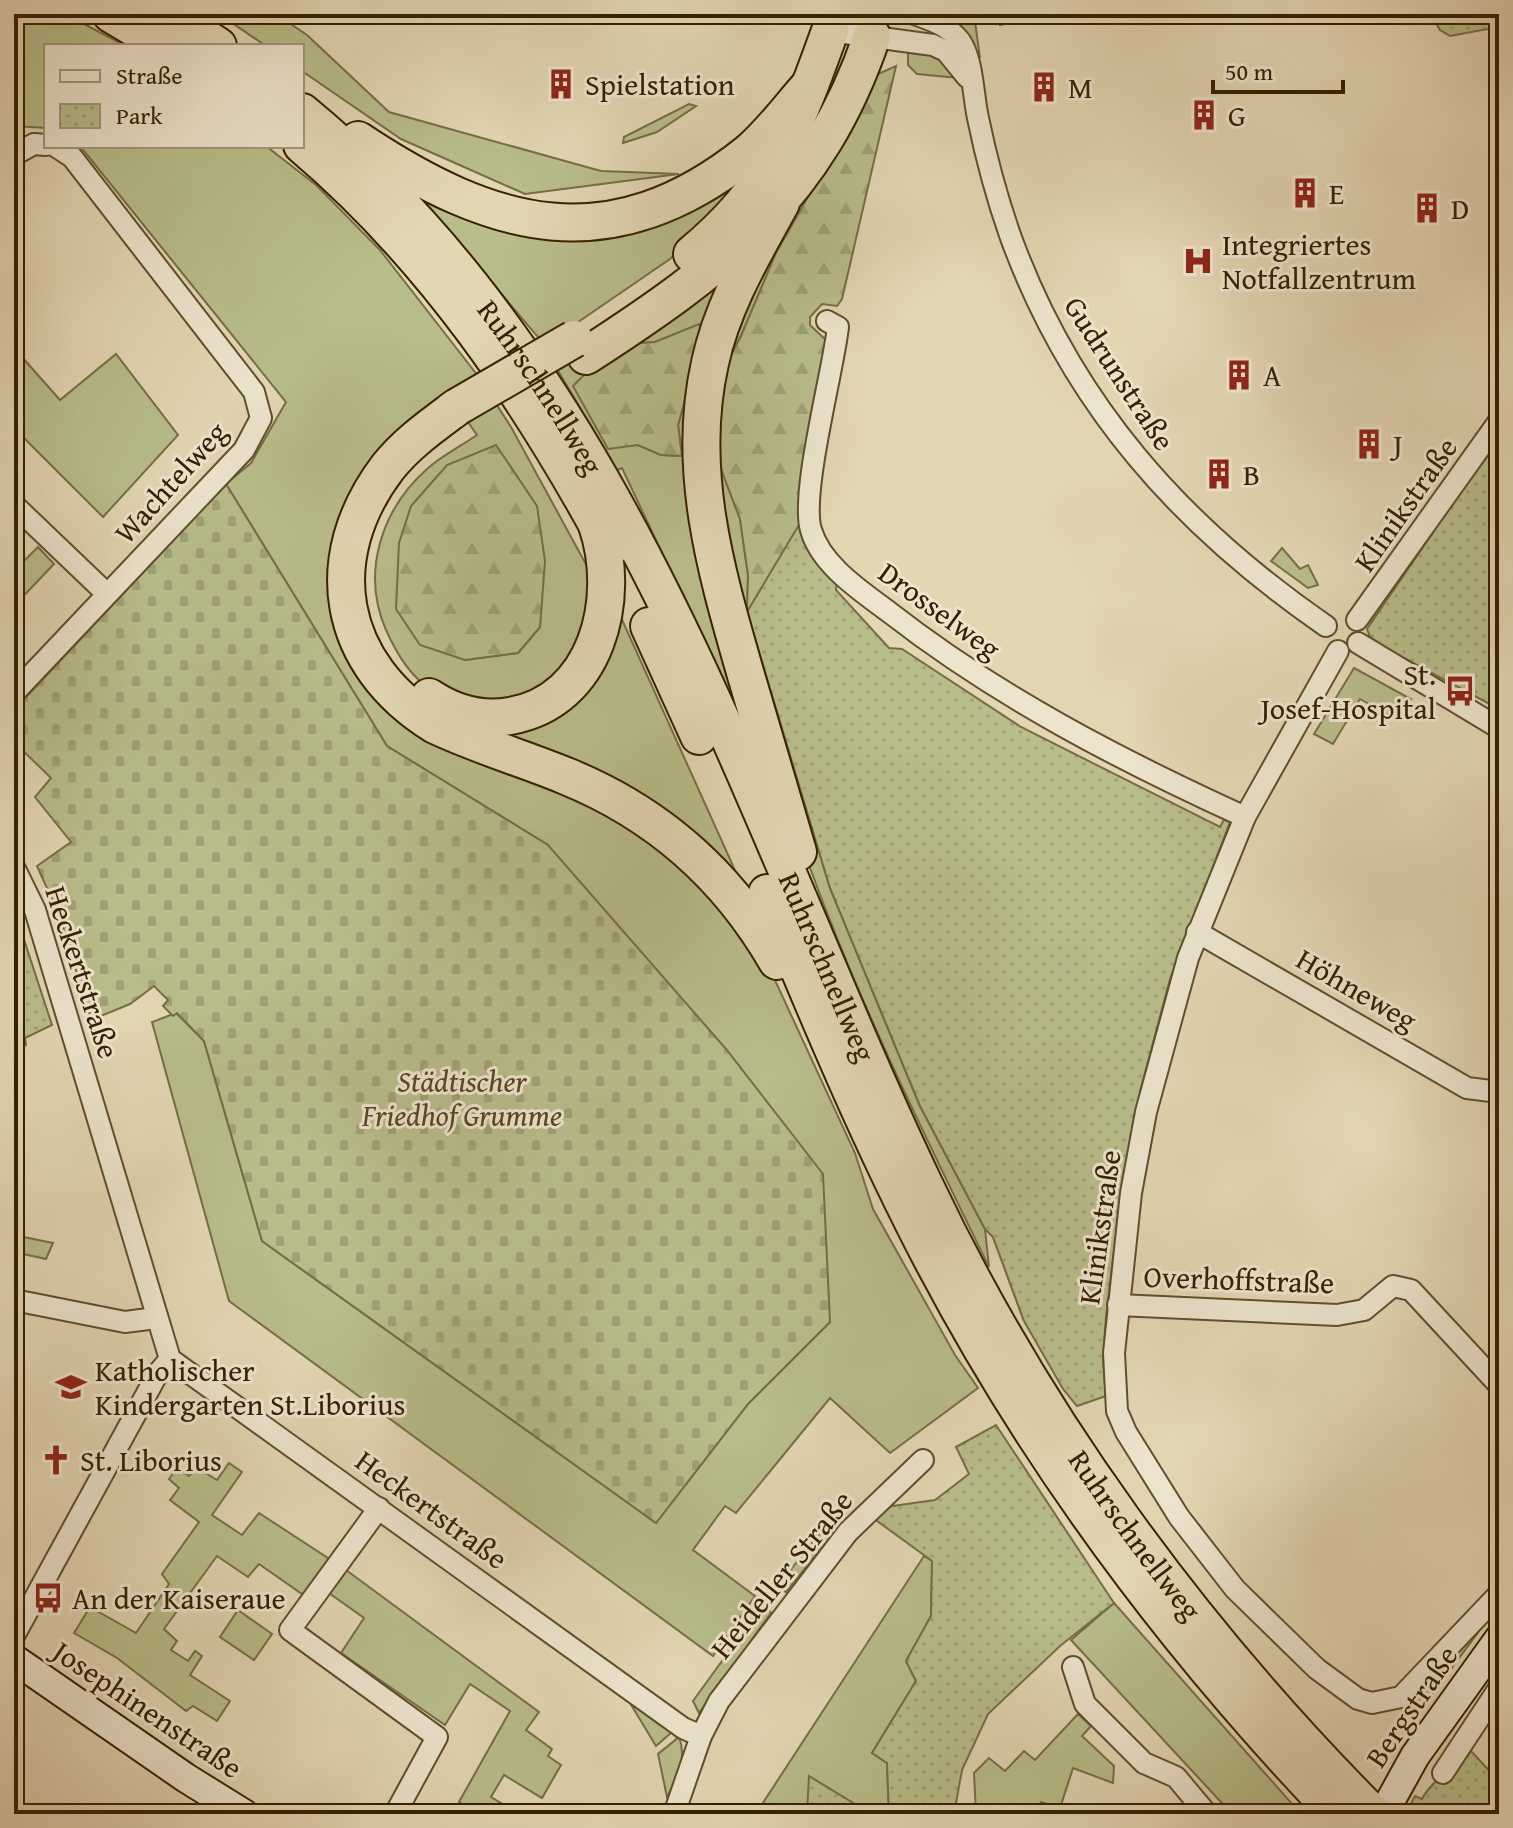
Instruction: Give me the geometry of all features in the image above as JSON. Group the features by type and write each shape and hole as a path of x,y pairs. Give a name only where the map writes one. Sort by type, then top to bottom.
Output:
{"highway":[{"path":"111,14 162,44"},
{"path":"169,14 215,44"},
{"path":"580,347 723,226 783,149 833,22"},
{"path":"831,980 715,565 704,503 700,427 710,362 740,279 781,203 837,122 876,25"},
{"path":"304,103 405,171 457,198 527,220 591,222 658,206 715,176 756,145 810,85"},
{"name":"Ruhrschnellweg","path":"304,114 364,167 449,256 522,352 590,457 697,669 831,980 1015,1380"},
{"name":"Ruhrschnellweg","path":"304,147 375,214 464,317 528,406 593,516 691,716 852,1091 935,1264 1015,1380 1147,1554 1224,1651 1364,1811"},
{"path":"781,203 747,238 689,287 464,416 419,436 389,466 365,501 345,557 345,584 355,636 367,661 388,689 435,725 598,790 681,843 725,886 746,913 852,1091"},
{"path":"464,416 401,485 379,519 365,572 368,602 380,638 400,671 427,695 460,713 503,717 547,703 576,680 592,655 602,621 603,559 593,516"}],"street":[{"name":"Gudrunstraße","path":"914,14 954,33 963,44 987,159 1010,234 1037,301 1096,402 1142,465 1187,515 1258,579 1326,626 1327,642 1338,651"},
{"name":"Gudrunstraße","path":"833,22 876,25 933,45 946,51 971,82"},
{"path":"14,155 40,144"},
{"name":"Wachtelweg","path":"14,693 244,450 261,418 254,392 72,157 58,148"},
{"name":"Drosselweg","path":"827,321 838,327 808,512 811,530 825,555 865,594 931,645 1009,696 1090,742 1245,817"},
{"name":"Klinikstraße","path":"1357,620 1499,421"},
{"path":"14,505 107,594"},
{"path":"1326,626 1339,615 1357,620 1362,632 1358,643 1352,649 1338,651"},
{"path":"1358,643 1499,728"},
{"name":"Klinikstraße","path":"1338,651 1245,817 1197,932 1146,1112 1129,1207 1114,1353 1117,1411 1141,1457 1206,1554 1283,1638 1345,1691 1372,1703 1388,1702 1414,1686"},
{"name":"Heckertstraße","path":"14,867 30,898 48,949 170,1359 683,1728 701,1736"},
{"name":"Höhneweg","path":"1197,932 1467,1088 1491,1091"},
{"name":"Overhoffstraße","path":"1118,1305 1337,1315 1364,1310 1393,1286 1411,1290 1499,1385"},
{"path":"14,1300 125,1322 156,1318"},
{"path":"14,1636 158,1373 170,1359"},
{"name":"Heideller Straße","path":"701,1736 727,1689 848,1532 923,1460"},
{"path":"379,1508 290,1630 437,1737 395,1814"},
{"name":"Bergstraße","path":"1414,1686 1499,1594"},
{"name":"Bergstraße","path":"1364,1811 1415,1756 1499,1639"},
{"name":"Josephinenstraße","path":"14,1659 186,1778 244,1814"},
{"path":"1073,1667 1085,1704 1144,1763 1176,1777 1207,1814"},
{"name":"Bergstraße","path":"1443,1773 1499,1688"},
{"path":"674,1814 701,1736"}],"green space":[{"path":"14,14 65,14 122,44 44,44 44,128 14,126"},
{"path":"219,14 276,14 307,35 389,112 601,171 679,174 525,194 401,139 304,72 304,44 263,44"},
{"path":"943,14 974,14 980,58 959,25"},
{"path":"999,14 1052,14 1000,25"},
{"path":"1499,14 1499,27 1450,36 1440,30 1432,16"},
{"path":"908,53 939,56 959,78 917,74 908,65"},
{"path":"896,66 842,299 837,306 822,304 810,317 810,325 828,342 800,523 803,541 978,1095 1024,1321 993,1237 985,1229 920,1106 830,888 747,612 748,575 740,519 715,453 718,379 741,336 776,253 878,74"},
{"path":"689,104 696,106 657,132 623,143 624,137"},
{"path":"82,148 269,148 316,185 380,250 478,376 511,427 588,568 592,587 572,670 501,708 430,688 404,662 386,630 375,587 376,565 387,523 411,485 427,469 477,435 450,397 371,473 351,651 541,776 674,849 767,963 855,1153 873,1209 955,1355 978,1388 890,1453 830,1398 736,1513 725,1506 693,1550 755,1596 713,1656 229,1301 152,1022 176,1013 204,1041 262,1241 656,1523 748,1404 830,1322 548,845 387,746 226,484 251,463 286,402","holes":["540,627 518,653 465,660"]},
{"path":"759,156 730,202 670,259 568,329 591,365 734,259 697,368 748,735 622,468 617,470 538,337 405,181 531,228","holes":["699,325 687,395 678,425 682,456 661,455 638,445 628,344 655,342"]},
{"path":"832,156 776,253 741,336 718,379 715,453 740,519 748,575 747,612 830,888 920,1106 985,1229 989,1267 917,1119 828,917 787,794 718,534 709,462 709,426 720,356 730,325 758,266"},
{"path":"699,324 703,336 678,425 682,456 661,455 638,445 608,449 573,386 599,360 628,344 655,342"},
{"path":"14,348 60,400 116,354 178,435 103,517 14,428"},
{"path":"1499,436 1499,709 1385,648 1370,637 1367,629"},
{"path":"496,445 537,506 545,561 540,627 518,653 465,660 420,645 396,609 399,543 411,506 447,465"},
{"name":"Städtischer Friedhof Grumme","path":"226,484 387,746 548,845 726,1049 823,1174 830,1322 748,1404 656,1523 262,1241 204,1041 177,1013 173,1016 163,1006 168,1000 154,986 130,1004 91,1020 60,917 37,866 71,842 35,797 51,778 14,742 14,710"},
{"path":"800,523 803,541 837,581 836,590 889,648 902,649 1021,727 1220,827 1226,816 1230,822 1170,979 1141,1088 1120,1200 1106,1316 1103,1360 1106,1396 1077,1406 1063,1389 1024,1321 993,1237 985,1229 920,1106 830,888 747,612"},
{"path":"38,547 54,564 14,606 14,562 19,566"},
{"path":"1282,548 1300,569 1308,565 1318,585 1308,588 1271,561"},
{"path":"610,593 752,908 466,724 531,720"},
{"path":"1354,668 1411,699 1396,719 1360,699 1333,744 1314,734"},
{"path":"14,909 52,1025 25,1038 26,1045 14,1053"},
{"path":"14,1235 53,1243 46,1259 14,1252"},
{"path":"996,1425 1114,1603 1060,1646 988,1714 962,1770 954,1814 889,1814 887,1763 872,1753 916,1681 906,1661 931,1616 932,1561 873,1518 886,1507 935,1500 969,1474 956,1447"},
{"path":"229,1463 242,1472 212,1515 242,1535 259,1513 331,1560 305,1596 259,1564 248,1577 217,1556 164,1629 177,1641 171,1650 188,1661 195,1651 202,1656 190,1675 230,1701 217,1721 193,1706 186,1711 117,1658 74,1633 90,1607 136,1633 169,1584 162,1574 199,1522 170,1500 179,1488 169,1479 177,1468 189,1476 197,1468 217,1480"},
{"path":"828,1523 834,1533 786,1592 776,1588"},
{"path":"924,1556 932,1561 931,1616 906,1661 916,1681 872,1753 887,1763 889,1814 871,1814 810,1777 807,1814 757,1812"},
{"path":"346,1570 539,1712 526,1730 552,1749 548,1756 561,1765 542,1798 504,1775 491,1797 519,1814 468,1814 470,1809 459,1802 510,1711 470,1684 445,1725 341,1653 364,1618 329,1593"},
{"path":"764,1603 771,1613 699,1713 693,1701"},
{"path":"1114,1603 1301,1814 1232,1814 1071,1640"},
{"path":"1497,1607 1413,1720 1401,1704"},
{"path":"238,1610 272,1634 254,1660 220,1637"},
{"path":"627,1698 672,1732 656,1746"},
{"path":"1078,1714 1091,1726 1082,1736 1114,1766 1113,1783 1073,1768 1060,1808 1041,1802 1036,1814 976,1814 974,1773 989,1758 1005,1771 1024,1751 1035,1760"},
{"path":"679,1737 682,1752 680,1768 667,1797 658,1754"},
{"path":"1469,1749 1499,1781 1499,1814 1406,1814 1415,1796 1422,1799"},
{"path":"809,1776 871,1814 807,1814"}],"place":[{"name":"Spielstation","path":"561,84"},
{"name":"M","path":"1044,87"},
{"name":"G","path":"1204,115"},
{"name":"E","path":"1305,193"},
{"name":"D","path":"1427,208"},
{"name":"Integriertes Notfallzentrum","path":"1198,261"},
{"name":"A","path":"1239,375"},
{"name":"J","path":"1369,444"},
{"name":"B","path":"1219,474"},
{"name":"St. Josef-Hospital","path":"1460,691"},
{"name":"Katholischer Kindergarten St.Liborius","path":"71,1387"},
{"name":"St. Liborius","path":"56,1460"},
{"name":"An der Kaiseraue","path":"48,1598"}]}
